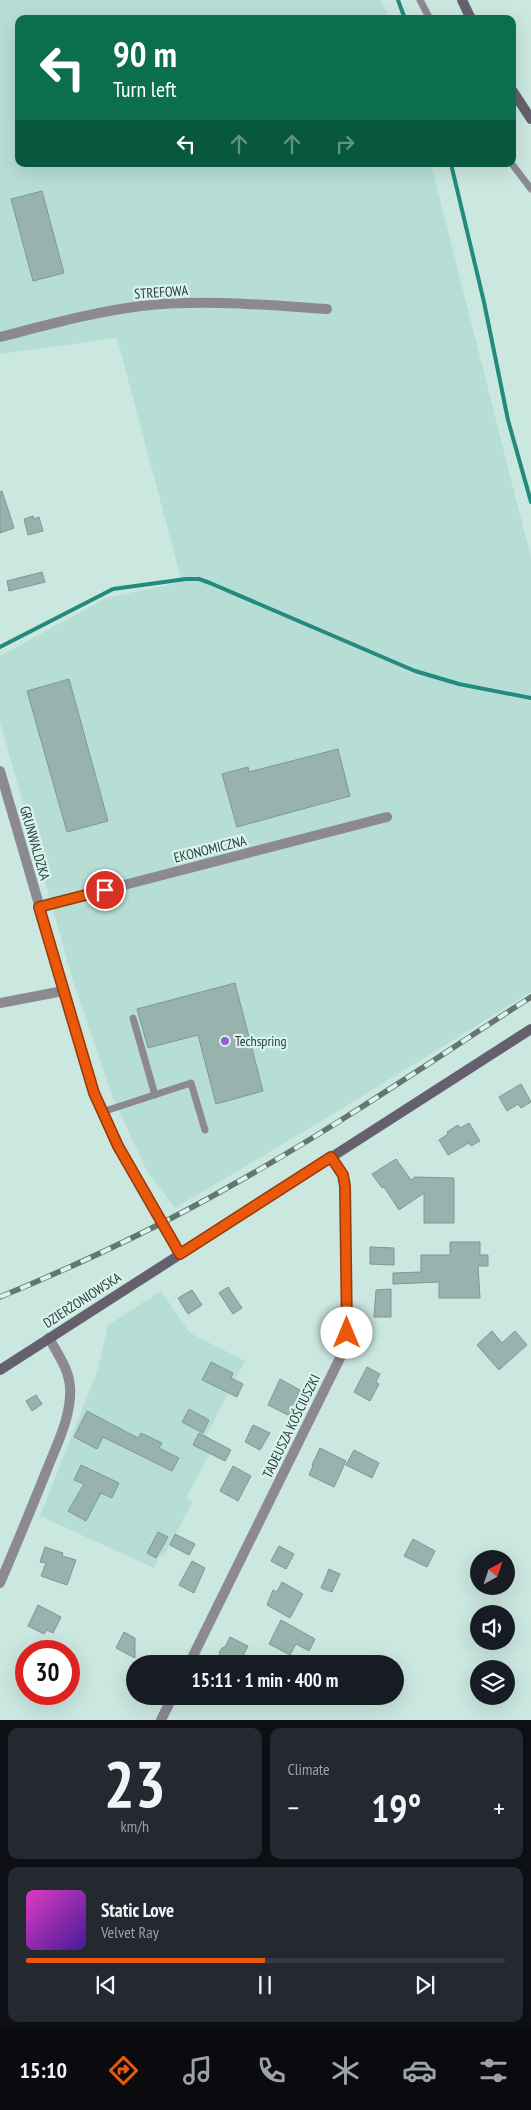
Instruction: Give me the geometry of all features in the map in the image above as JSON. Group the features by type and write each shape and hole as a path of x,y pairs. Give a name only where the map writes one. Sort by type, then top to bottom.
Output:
{"main road":[{"path":"462,0 470,15"},
{"path":"516,96 531,119"},
{"name":"DZIERŻONIOWSKA","path":"0,1370 531,1029"}],"street":[{"name":"STREFOWA","path":"0,337 105,312 142,306 247,304 327,310"},
{"name":"GRUNWALDZKA","path":"0,771 87,1072 102,1112 118,1146 180,1254"},
{"name":"EKONOMICZNA","path":"39,907 387,816"},
{"path":"0,1003 63,991"},
{"name":"TADEUSZA KOŚCIUSZKI","path":"193,1655 345,1345 347,1263 345,1186 343,1175 331,1157"},
{"path":"0,1582 58,1440 68,1408 70,1387 68,1379 62,1362 49,1338"},
{"path":"161,1720 168,1705"}],"lane":[{"path":"420,0 428,15"},
{"path":"514,167 531,190"},
{"path":"133,1018 155,1094"},
{"path":"102,1112 191,1083 205,1130"}],"shaded area":[{"path":"0,0 381,0 387,15 15,15 15,167 432,167 531,558 531,992 330,1116 175,1208 147,1171 113,1098 74,984 0,722 0,656 106,598 182,582 117,338 0,354"},
{"path":"161,1291 190,1333 245,1361 206,1436 216,1442 186,1498 193,1501 170,1545 163,1556 160,1555 154,1568 40,1516 97,1372 108,1325"}],"building":[{"path":"42,191 64,273 33,281 11,199"},
{"path":"2,491 14,528 0,533 0,492"},
{"path":"33,516 34,519 39,517 43,531 28,535 24,519"},
{"path":"42,572 45,582 9,591 7,581"},
{"path":"69,679 108,821 67,832 27,691"},
{"path":"338,749 350,796 237,827 222,774 248,767 249,772"},
{"name":"Techspring","path":"235,983 263,1091 216,1104 198,1035 148,1048 137,1009"},
{"path":"521,1084 531,1102 521,1108 518,1104 507,1111 499,1097"},
{"path":"469,1123 480,1141 471,1146 469,1143 448,1155 439,1140 458,1125 460,1128"},
{"path":"396,1159 411,1180 415,1177 454,1178 454,1223 424,1223 424,1193 399,1210 384,1187 382,1188 372,1174"},
{"path":"450,1242 480,1242 480,1255 488,1255 488,1266 478,1266 480,1298 439,1298 439,1282 393,1284 393,1273 421,1272 421,1255 450,1255"},
{"path":"370,1247 394,1248 394,1265 370,1264"},
{"path":"228,1287 242,1308 233,1314 219,1293"},
{"path":"391,1289 391,1317 374,1317 376,1290"},
{"path":"192,1290 202,1305 188,1314 178,1298"},
{"path":"492,1331 502,1343 515,1331 527,1345 499,1370 477,1345"},
{"path":"211,1362 233,1373 231,1378 243,1384 237,1397 202,1380"},
{"path":"367,1367 380,1374 376,1382 379,1384 370,1401 354,1392"},
{"path":"280,1379 300,1390 296,1399 300,1401 292,1417 268,1405"},
{"path":"36,1395 42,1404 32,1411 26,1401"},
{"path":"189,1409 209,1420 203,1433 182,1422"},
{"path":"87,1411 138,1438 141,1433 162,1443 159,1448 179,1458 172,1471 103,1437 97,1449 74,1437"},
{"path":"253,1425 270,1433 260,1450 245,1442"},
{"path":"199,1433 231,1450 225,1461 193,1445"},
{"path":"320,1448 346,1461 334,1487 309,1475"},
{"path":"354,1450 379,1463 372,1478 346,1465"},
{"path":"81,1465 119,1483 112,1498 101,1493 86,1521 68,1511 84,1484 74,1480"},
{"path":"233,1466 251,1476 238,1501 220,1491"},
{"path":"158,1532 168,1537 156,1558 147,1553"},
{"path":"175,1534 195,1544 189,1555 170,1545"},
{"path":"413,1539 435,1551 427,1567 404,1556"},
{"path":"279,1546 294,1554 286,1569 271,1561"},
{"path":"45,1547 63,1553 62,1556 76,1560 67,1585 41,1576 46,1563 40,1562"},
{"path":"192,1561 205,1568 194,1593 179,1585"},
{"path":"329,1569 340,1574 332,1592 321,1588"},
{"path":"282,1582 303,1594 290,1618 267,1605 273,1590 277,1592"},
{"path":"38,1605 61,1617 53,1633 47,1630 44,1634 28,1626"},
{"path":"281,1620 315,1639 309,1651 296,1644 290,1655 269,1644"},
{"path":"124,1632 135,1638 135,1655 129,1655 116,1648"},
{"path":"230,1637 248,1646 244,1655 220,1655 219,1653 222,1648 225,1647"}],"waterway":[{"path":"398,0 404,15"},
{"path":"452,167 484,302 508,420 531,502"},
{"path":"0,647 113,589 186,579 199,579 415,671 459,684 531,698"}],"railway":[{"path":"0,1297 119,1244 234,1184 347,1116 531,997"}],"place":[{"name":"Techspring","path":"225,1041"}],"route":[{"path":"105,890 39,907 87,1072 98,1103 118,1146 180,1254 331,1157 344,1176 345,1186 347,1333"}]}
